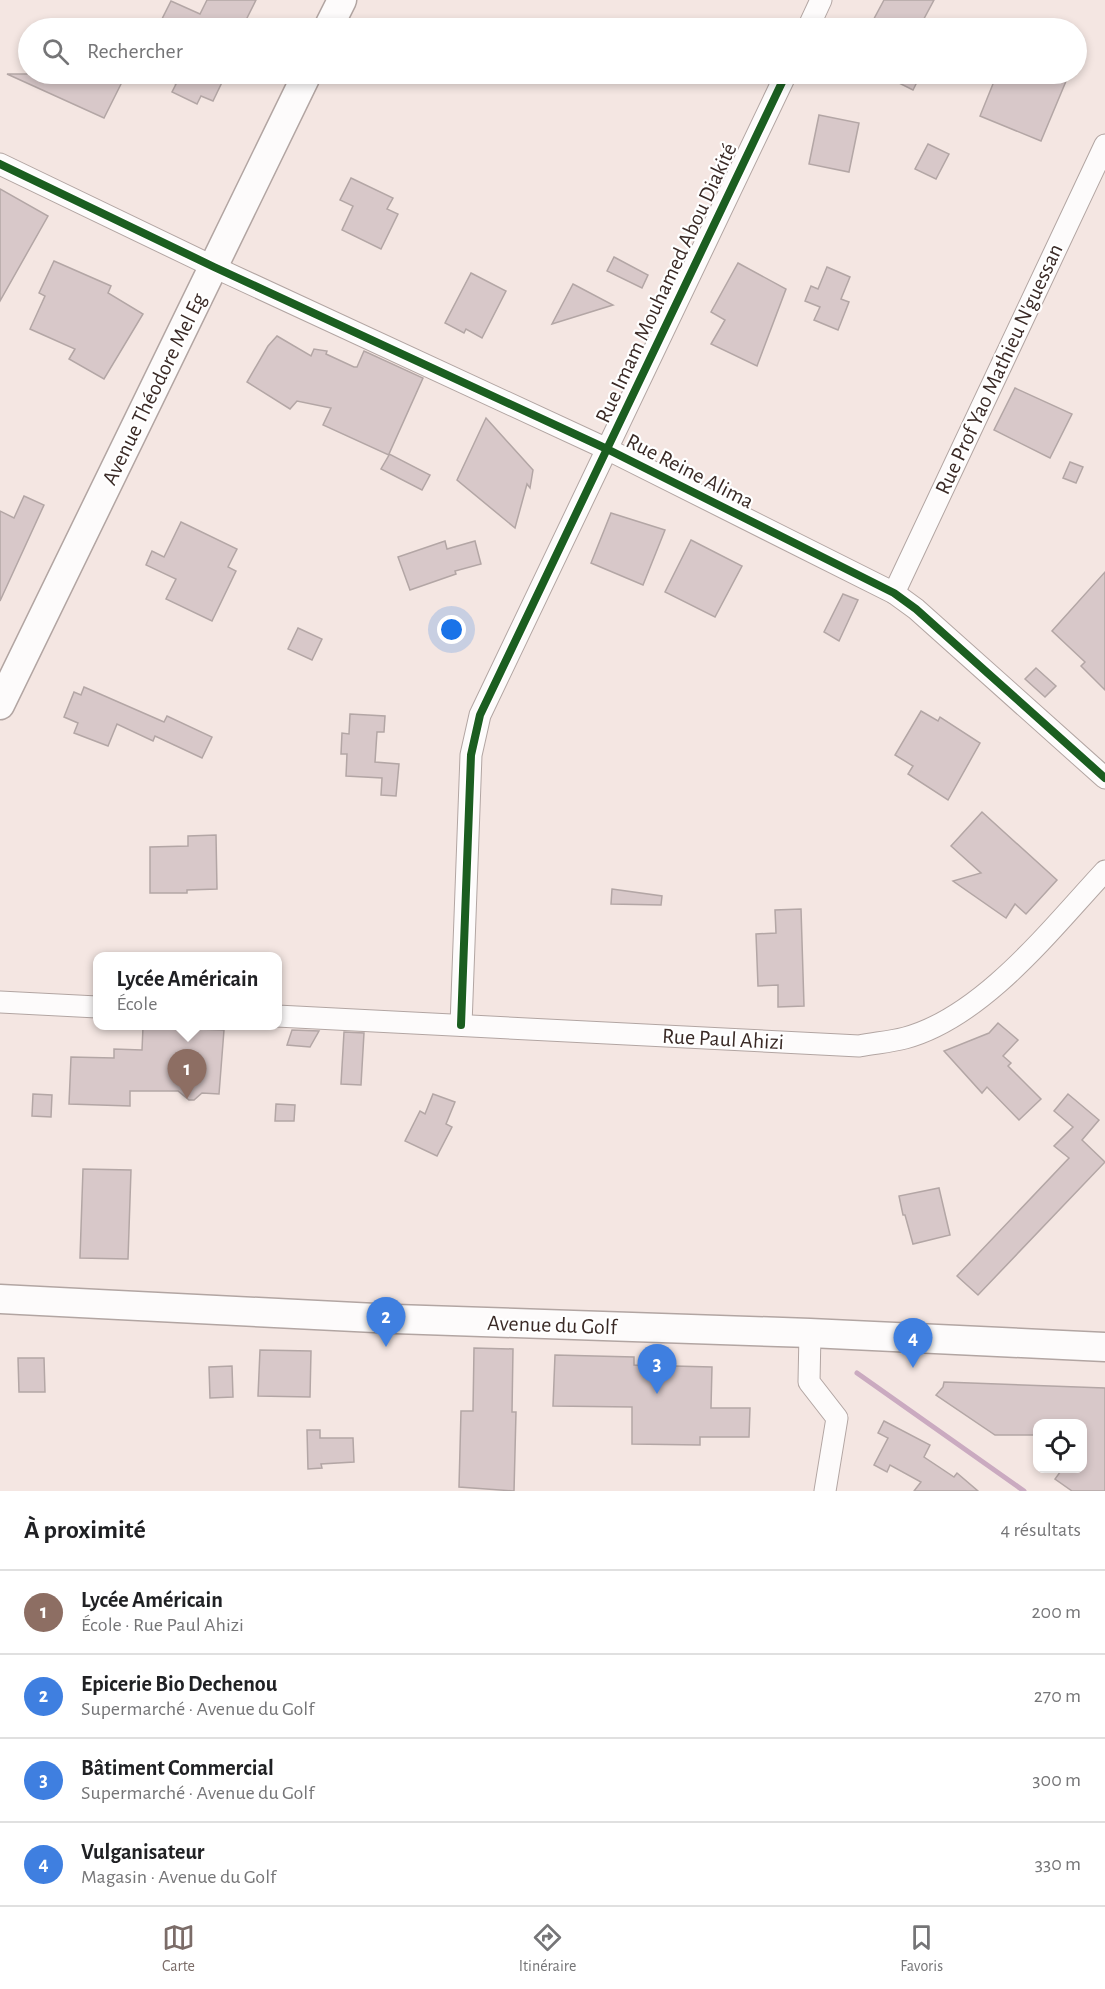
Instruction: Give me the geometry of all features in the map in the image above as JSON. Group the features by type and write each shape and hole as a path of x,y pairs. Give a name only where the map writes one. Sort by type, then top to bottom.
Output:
{"main road":[{"path":"333,18 342,0"},
{"name":"Avenue Théodore Mel Eg","path":"0,705 302,84"},
{"name":"Avenue du Golf","path":"0,1299 395,1319 810,1333 1105,1347"}],"street":[{"path":"813,18 821,0"},
{"name":"Rue Imam Mouhamed Abou Diakité","path":"461,1025 471,755 480,715 781,84"},
{"name":"Rue Prof Yao Mathieu N'guessan","path":"894,593 1105,146"},
{"name":"Rue Reine Alima","path":"0,164 214,267 607,449 894,593 916,609 1105,778"},
{"name":"Rue Paul Ahizi","path":"282,1016 859,1046 905,1038 932,1027 975,1003 1013,969 1105,871"},
{"path":"0,1002 93,1007"},
{"path":"810,1333 809,1382 837,1418 825,1491"}],"building":[{"path":"207,0 256,0 247,18 162,18 171,1 200,14"},
{"path":"884,0 934,0 924,18 874,18"},
{"path":"7,74 18,74 18,79"},
{"path":"29,84 121,84 104,118"},
{"path":"176,84 221,84 213,101 201,96 197,104 172,92"},
{"path":"901,84 916,84 913,90"},
{"path":"993,84 1065,84 1041,141 980,116"},
{"path":"819,115 859,123 849,172 809,164"},
{"path":"928,144 949,154 936,179 915,169"},
{"path":"351,178 393,198 387,209 398,214 381,249 342,230 353,206 340,200"},
{"path":"0,189 48,216 0,301"},
{"path":"614,257 648,275 642,288 607,271"},
{"path":"54,261 111,286 108,293 143,314 104,379 69,359 75,349 30,329 45,296 39,293"},
{"path":"738,263 786,289 757,366 711,344 725,320 711,312"},
{"path":"827,267 850,277 841,299 849,302 838,330 814,320 820,307 805,301 811,286 818,289"},
{"path":"471,273 506,291 482,338 466,329 464,333 445,323"},
{"path":"573,284 613,305 552,324"},
{"path":"277,336 311,356 314,349 327,351 326,354 357,367 364,351 423,378 389,454 430,475 422,490 381,469 389,455 323,425 331,408 297,401 290,409 247,382 268,346"},
{"path":"1015,388 1072,414 1050,458 994,430"},
{"path":"486,418 533,470 530,488 527,484 515,528 457,480"},
{"path":"1070,462 1083,467 1076,483 1063,478"},
{"path":"24,496 44,505 0,601 0,511 14,518"},
{"path":"611,513 665,530 643,585 591,563"},
{"path":"181,522 237,549 228,567 236,571 212,621 166,599 176,579 146,565 152,551 164,557"},
{"path":"691,540 742,566 715,617 665,592"},
{"path":"445,541 447,549 475,541 481,564 455,571 456,574 410,590 398,557"},
{"path":"1105,572 1105,690 1081,666 1085,662 1052,631"},
{"path":"843,594 858,600 839,641 824,632"},
{"path":"298,628 322,639 312,660 288,649"},
{"path":"1036,668 1056,686 1045,697 1025,679"},
{"path":"84,687 164,722 167,716 212,737 202,758 155,736 153,741 117,724 108,746 74,733 78,723 64,717 74,692 81,695"},
{"path":"921,711 938,721 940,717 980,743 948,800 908,774 913,766 895,755"},
{"path":"350,714 385,716 384,732 377,732 375,762 399,764 396,796 381,795 382,778 346,776 347,754 341,754 342,733 349,734"},
{"path":"982,812 1057,880 1026,914 1015,904 1006,918 953,881 981,873 951,846"},
{"path":"216,835 217,889 187,890 187,893 150,893 150,847 188,846 188,836"},
{"path":"612,889 662,896 661,905 611,904"},
{"path":"801,909 804,1006 778,1007 778,985 758,986 756,934 776,933 775,910"},
{"path":"998,1023 1018,1040 1003,1056 1011,1063 1008,1066 1041,1099 1019,1120 987,1087 982,1093 944,1051 989,1033"},
{"path":"143,1030 224,1030 219,1094 202,1093 194,1100 189,1100 178,1091 130,1091 130,1106 69,1104 71,1057 114,1058 114,1049 142,1050"},
{"path":"292,1030 319,1031 310,1047 287,1045"},
{"path":"344,1032 364,1033 361,1085 341,1084"},
{"path":"33,1094 52,1095 51,1117 32,1116"},
{"path":"433,1094 455,1102 446,1124 452,1127 437,1156 405,1141 420,1111 425,1114"},
{"path":"1068,1094 1099,1120 1082,1140 1105,1162 978,1295 957,1276 1069,1158 1054,1146 1073,1127 1054,1111"},
{"path":"276,1104 295,1105 294,1121 275,1121"},
{"path":"83,1169 131,1170 128,1259 80,1258"},
{"path":"939,1188 950,1235 913,1244 899,1196"},
{"path":"474,1348 513,1349 512,1412 516,1412 514,1491 459,1487 461,1411 473,1411"},
{"path":"260,1350 311,1351 310,1397 258,1396"},
{"path":"555,1355 634,1357 634,1365 712,1367 711,1408 750,1408 749,1437 700,1437 700,1445 632,1444 632,1407 553,1406"},
{"path":"18,1358 44,1358 45,1392 19,1392"},
{"path":"232,1366 233,1397 210,1398 209,1367"},
{"path":"944,1382 1105,1388 1105,1491 1072,1491 1055,1479 1059,1473 1087,1473 1087,1419 1033,1419 1033,1435 995,1435 936,1395"},
{"path":"884,1421 930,1445 924,1457 954,1477 957,1473 978,1491 914,1491 921,1482 890,1465 887,1472 874,1465 888,1438 878,1433"},
{"path":"307,1430 320,1430 320,1438 353,1438 354,1462 321,1464 322,1468 308,1469"}],"waterway":[{"path":"857,1373 1024,1491"}],"cycle path":[{"path":"461,1025 471,755 480,715 781,84"},
{"path":"0,164 214,267 607,449 894,593 916,609 1105,778"}],"place":[{"name":"Lycée Américain","path":"187,1099"},
{"name":"Epicerie Bio Dechenou","path":"386,1347"},
{"name":"Vulganisateur","path":"913,1368"},
{"name":"Bâtiment Commercial","path":"657,1394"}]}
